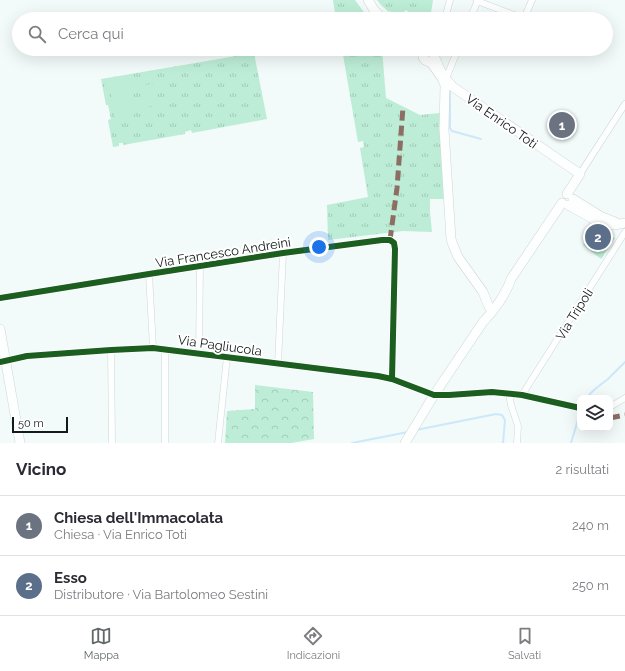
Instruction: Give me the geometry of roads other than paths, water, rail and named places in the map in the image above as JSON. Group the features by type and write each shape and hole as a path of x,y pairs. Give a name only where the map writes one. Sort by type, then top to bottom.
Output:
{"main road":[{"path":"368,0 376,12"},
{"name":"Via Enrico Toti","path":"430,56 442,78 453,87 580,174"},
{"path":"445,80 444,129 452,245 458,257 485,295 489,307"},
{"path":"483,322 486,311 568,200 580,174"},
{"path":"568,200 624,226"},
{"path":"405,443 434,395 483,322 490,315 509,287 511,279"},
{"path":"0,329 3,362 20,443"}],"street":[{"path":"447,12 450,0"},
{"path":"473,12 478,0 506,12"},
{"path":"527,12 532,0"},
{"path":"445,80 455,56"},
{"path":"580,174 625,104"},
{"name":"Via Tripoli","path":"522,395 624,226"},
{"name":"Via Francesco Andreini","path":"0,298 283,253 390,240 395,245 392,379"},
{"path":"278,364 283,253"},
{"path":"199,353 200,266"},
{"path":"150,274 153,348"},
{"name":"Via Pagliucola","path":"3,362 28,356 153,348 378,376 392,379 434,395"},
{"path":"165,349 165,443"},
{"path":"112,350 112,443"},
{"path":"218,443 227,358"},
{"path":"434,395 492,392 522,395 577,407"},
{"path":"509,394 511,406 518,426 517,443"},
{"path":"613,405 625,398"}],"waterway":[{"path":"450,92 450,128 452,131 481,139"},
{"path":"589,395 625,362"},
{"path":"416,430 496,414 502,415 505,420 503,443"},
{"path":"571,443 577,423"},
{"path":"352,443 408,432"}],"place":[{"name":"Chiesa dell'Immacolata","path":"562,125"},
{"name":"Esso","path":"598,237"}]}
